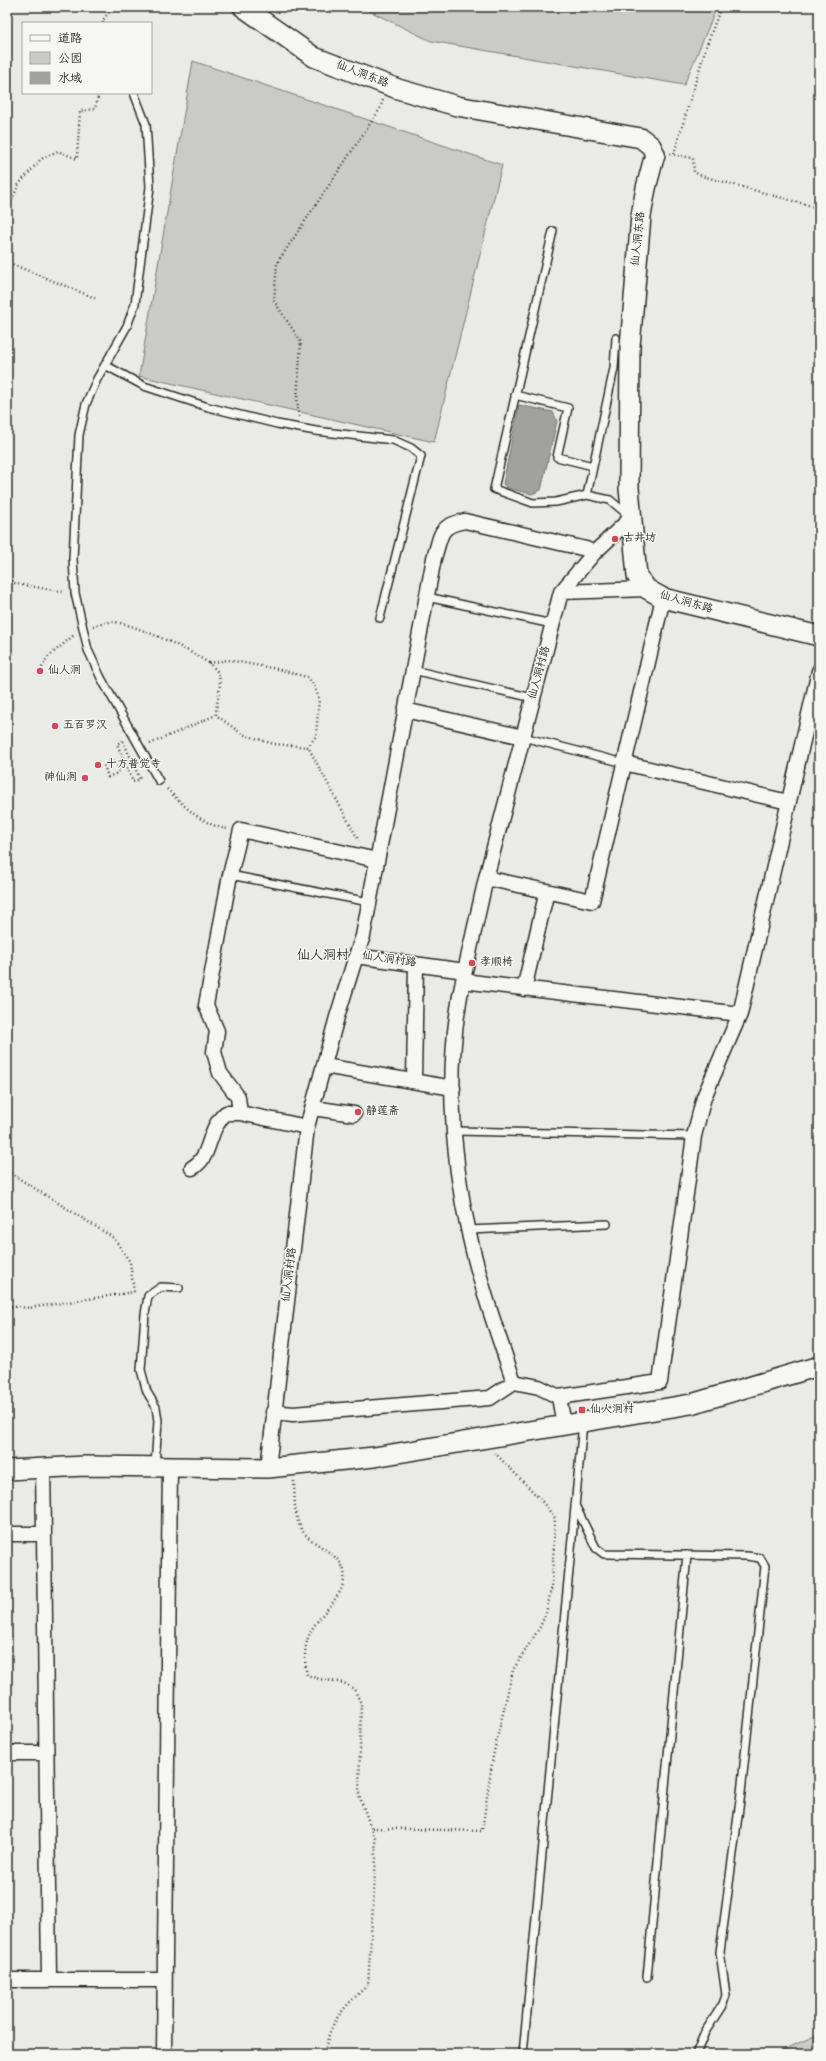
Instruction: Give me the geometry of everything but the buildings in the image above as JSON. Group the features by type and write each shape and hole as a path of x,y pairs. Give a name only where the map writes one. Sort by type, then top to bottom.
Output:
{"street":[{"name":"仙人洞东路","path":"243,7 314,57 389,86 457,106 641,138 665,154 646,188 641,216 630,346 629,488 638,576 655,594 819,636"},
{"path":"561,592 594,554 632,518"},
{"path":"356,956 363,936 369,902 371,858 406,710 434,558 443,529 450,524 465,521 586,548 594,554"},
{"path":"486,878 592,901 624,763 655,594 561,592"},
{"name":"仙人洞村路","path":"268,1468 273,1412 308,1127 312,1108 356,956 416,964 464,976 486,878 561,592"},
{"path":"273,1412 293,1414 490,1398 514,1382 539,1387 559,1398 660,1382 694,1136 704,1097 740,1014 819,671"},
{"path":"406,710 523,737"},
{"path":"624,763 788,802"},
{"path":"240,1114 238,1097 220,1073 214,1052 217,1031 206,1005 230,875 241,830 371,858"},
{"path":"524,989 547,891"},
{"path":"414,1081 416,964"},
{"path":"514,1382 483,1290 468,1230 460,1179 455,1131 452,1054 464,976 524,989 740,1014"},
{"path":"324,1066 453,1088"},
{"path":"312,1108 354,1114"},
{"path":"192,1168 200,1164 207,1149 210,1134 218,1120 226,1113 240,1114 308,1127"},
{"path":"7,1470 163,1466 268,1468 374,1457 691,1404 819,1366"},
{"path":"559,1398 564,1425"},
{"path":"163,1466 164,2054"},
{"path":"43,1468 49,1980"},
{"path":"7,1534 44,1534"},
{"path":"7,1753 46,1752"},
{"path":"7,1980 164,1980"}],"lane":[{"path":"134,94 146,124 150,187 134,304 127,326 105,365 86,404 79,435 73,559 75,593 88,650 100,678 159,781"},
{"path":"553,231 494,490 533,503 556,502 587,495 610,500 632,518"},
{"path":"587,495 614,368 616,338"},
{"path":"105,365 144,386 208,407 277,424 316,431 393,440 411,448 421,456 380,618"},
{"path":"516,395 568,408 557,457 594,466"},
{"path":"427,596 552,624"},
{"path":"413,670 533,698"},
{"path":"523,737 624,763"},
{"path":"230,875 369,902"},
{"path":"455,1131 694,1136"},
{"path":"468,1230 607,1224"},
{"path":"163,1466 156,1407 147,1392 141,1370 145,1314 148,1296 161,1287 179,1288"},
{"path":"523,2054 583,1421"},
{"path":"575,1506 596,1548 604,1554 747,1556 760,1558 765,1566 741,1793 720,1952 722,1982 726,1995 724,2004 705,2032 696,2054"},
{"path":"647,1977 687,1555"}],"path":[{"path":"103,22 113,7"},
{"path":"721,7 665,154 694,158 694,172 702,176 819,208"},
{"path":"316,431 298,416 301,342 274,301 277,263 380,109 389,86"},
{"path":"7,211 19,184 41,159 58,151 77,160 80,111 95,109 99,94"},
{"path":"7,242 8,263 94,298"},
{"path":"7,580 17,584 75,593"},
{"path":"40,671 47,658 82,628 113,622 152,633 209,663 217,671 220,683 216,715"},
{"path":"209,663 228,660 277,669 307,677 314,685 320,699 316,736 308,747"},
{"path":"140,748 216,715"},
{"path":"216,715 242,734 274,744 308,747"},
{"path":"123,742 140,779 133,782 125,764 116,744 123,742"},
{"path":"308,747 358,838 371,858"},
{"path":"115,760 118,767 120,772 108,777 104,765 115,760"},
{"path":"118,767 125,764"},
{"path":"159,781 193,814 221,828 241,830"},
{"path":"7,1171 114,1238 130,1262 134,1292"},
{"path":"7,1306 29,1308 134,1292 148,1296"},
{"path":"372,1828 482,1831 493,1756 513,1670 540,1627 546,1613 552,1585 555,1518 540,1499 499,1459 483,1439"},
{"path":"292,1466 297,1520 305,1534 339,1562 344,1570 344,1583 326,1612 310,1633 304,1660 307,1674 319,1679 344,1683 354,1689 361,1703 359,1795 375,1839 376,1857 368,1985 342,2009 326,2038 325,2054"}],"green space":[{"path":"361,7 717,7 684,85 431,41"},
{"path":"193,61 502,165 434,442 139,376"},
{"path":"819,2034 819,2054 774,2054"}],"water":[{"path":"519,405 553,412 557,421 541,490 532,494 507,488 503,484"}],"place":[{"name":"古井坊","path":"615,539"},
{"name":"仙人洞","path":"40,671"},
{"name":"五百罗汉","path":"55,726"},
{"name":"十方普觉寺","path":"98,765"},
{"name":"神仙洞","path":"85,778"},
{"name":"孝顺椅","path":"472,963"},
{"name":"静莲斋","path":"358,1112"},
{"name":"仙人洞村","path":"582,1410"}],"district":[{"name":"仙人洞村","path":"323,956"}]}
